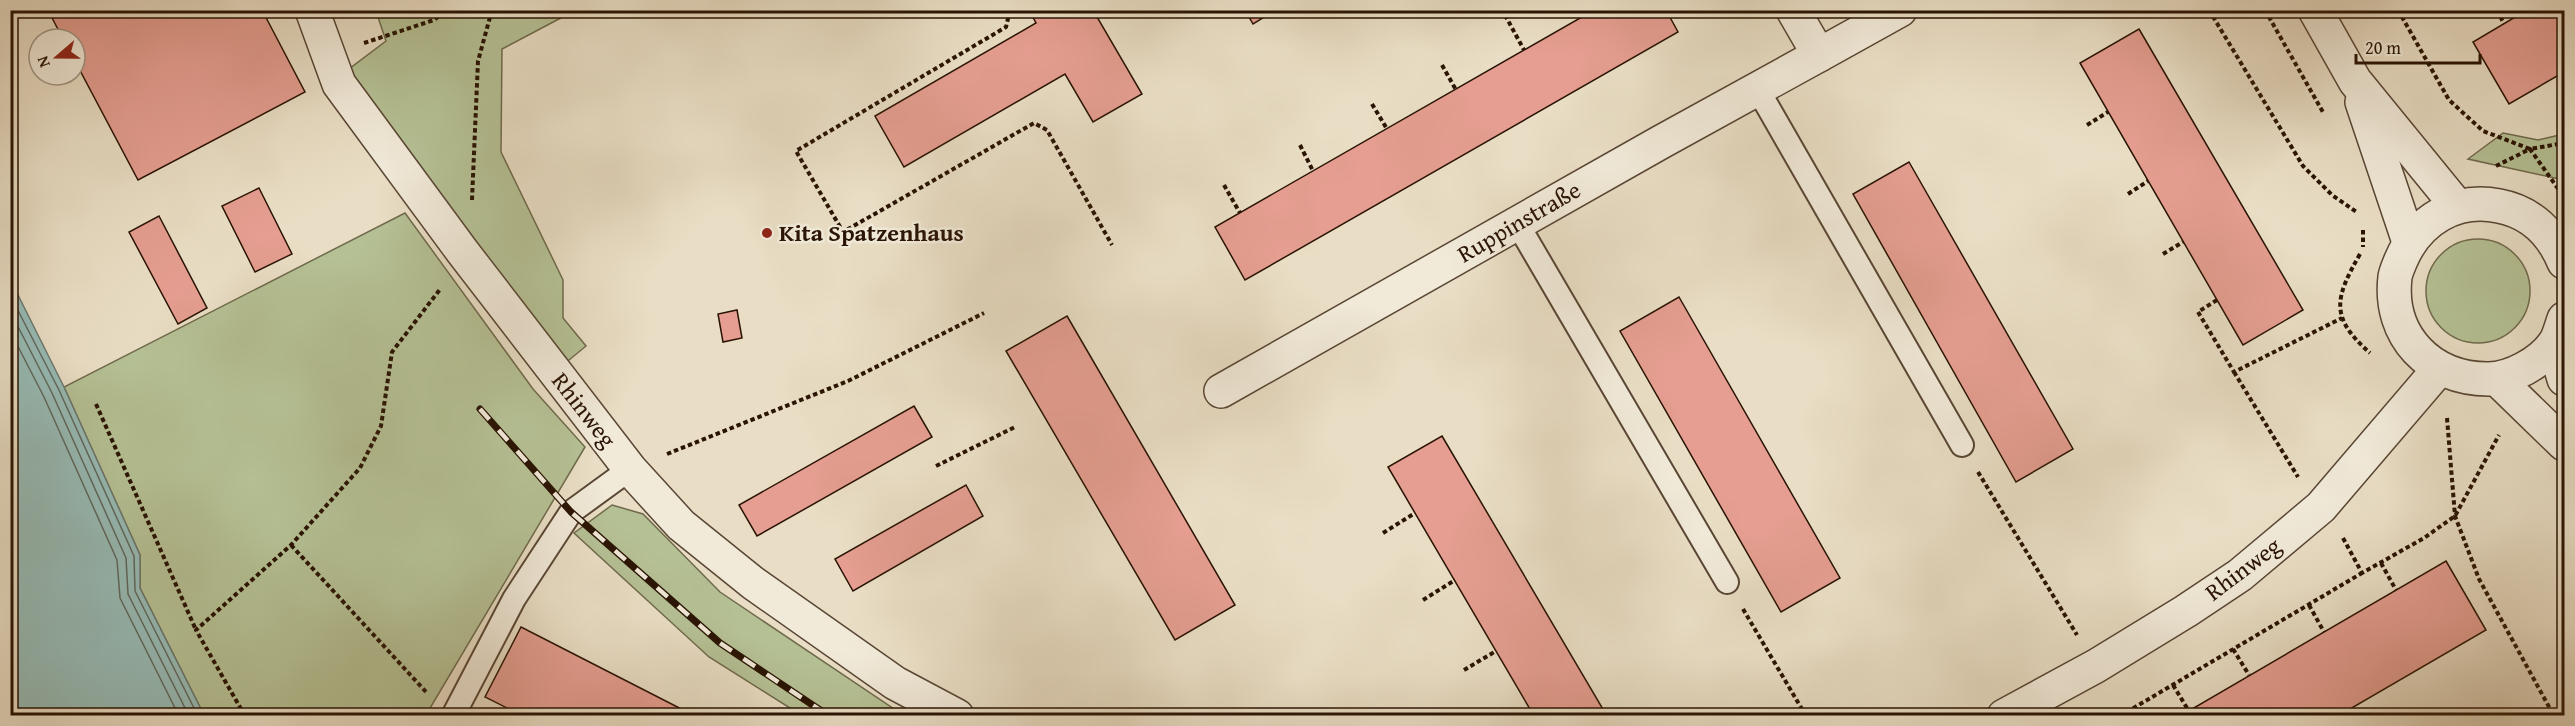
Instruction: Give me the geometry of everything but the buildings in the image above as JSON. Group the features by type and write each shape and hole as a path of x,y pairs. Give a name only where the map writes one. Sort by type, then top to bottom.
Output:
{"street":[{"name":"Rhinweg","path":"312,10 339,84 462,251 630,469 681,525 753,583 895,683 957,716"},
{"path":"1793,10 1819,55"},
{"name":"Ruppinstraße","path":"1221,391 1757,88 1900,10"},
{"path":"2315,10 2355,81 2457,206"},
{"path":"2355,81 2409,242"},
{"path":"2559,332 2529,367 2497,379 2468,379 2439,369 2412,345 2396,312 2395,275 2409,242 2430,220 2457,206 2485,203 2513,208 2554,208 2557,244 2565,262"},
{"path":"2559,332 2565,379"},
{"name":"Rhinweg","path":"2004,716 2096,666 2240,575 2321,507 2439,369"},
{"path":"2497,379 2565,444"}],"lane":[{"path":"1757,88 1962,445"},
{"path":"1517,223 1727,582"},
{"path":"453,716 514,599 571,512 630,469"}],"path":[{"path":"329,55 434,20 447,10"},
{"path":"196,630 291,545 360,468 381,426 392,352 445,283 462,251 471,216 478,61 492,10"},
{"path":"2210,10 2303,166 2332,195 2362,216"},
{"path":"2265,10 2325,116"},
{"path":"2398,10 2449,100 2483,131 2530,149 2554,208"},
{"path":"2497,10 2504,24"},
{"path":"1010,11 1006,27 796,151 843,232 1034,123 1047,130 1112,245"},
{"path":"1504,15 1524,50"},
{"path":"1442,65 1456,90"},
{"path":"1372,104 1387,129"},
{"path":"2087,125 2108,112"},
{"path":"2494,167 2530,149 2565,143"},
{"path":"1300,145 1313,171"},
{"path":"2128,194 2148,181"},
{"path":"1224,185 1240,213"},
{"path":"2554,208 2565,188"},
{"path":"2362,226 2363,248 2345,280 2339,299 2342,318 2350,336 2373,356"},
{"path":"2163,254 2183,242"},
{"path":"2217,300 2198,312 2299,480 2336,526 2362,573"},
{"path":"630,469 848,381 984,313"},
{"path":"2234,372 2342,318"},
{"path":"96,404 196,630 245,716"},
{"path":"2447,411 2455,516 2479,579 2554,716"},
{"path":"936,466 1015,427"},
{"path":"2120,716 2424,538 2455,516 2501,430"},
{"path":"1962,445 2096,666"},
{"path":"1383,533 1415,513"},
{"path":"291,545 429,696"},
{"path":"2382,563 2396,590"},
{"path":"1423,600 1455,580"},
{"path":"1727,582 1806,716"},
{"path":"2309,605 2324,632"},
{"path":"2233,649 2249,675"},
{"path":"1464,670 1496,651"},
{"path":"2173,684 2187,708"}],"green space":[{"path":"376,11 574,11 502,49 501,152 563,280 563,318 586,346 563,365 349,69 386,41"},
{"path":"2503,133 2538,140 2564,134 2564,180 2468,159"},
{"path":"405,213 533,389 585,447 426,715 204,715 140,588 140,555 64,387"},
{"path":"2478,239 2498,243 2515,254 2526,271 2530,291 2526,311 2515,328 2498,339 2478,343 2458,339 2441,328 2430,311 2426,291 2430,271 2441,254 2458,243"},
{"path":"612,505 643,514 720,592 903,715 801,715 709,657 574,533"}],"water":[{"path":"11,281 64,387 140,555 140,588 204,715 11,715"}],"railway":[{"path":"480,409 571,512 720,643 829,716"}],"place":[{"name":"Kita Spatzenhaus","path":"767,233"}]}
